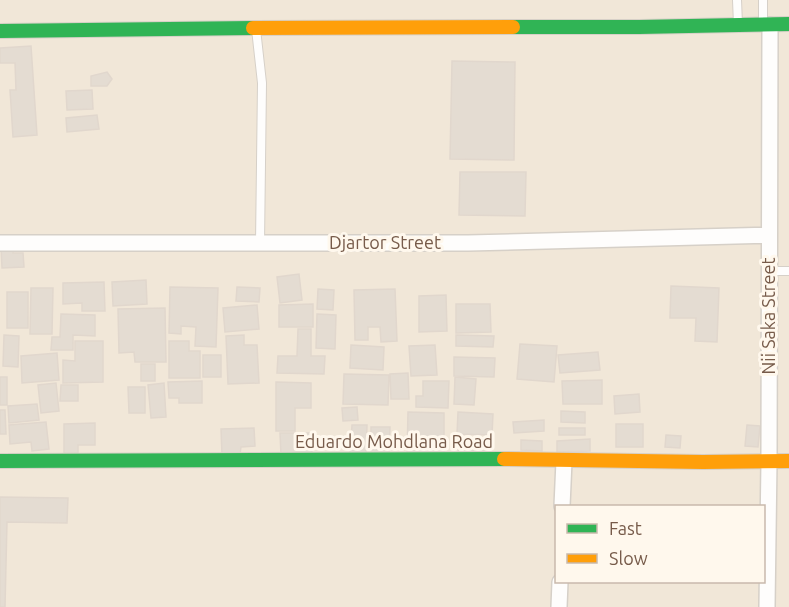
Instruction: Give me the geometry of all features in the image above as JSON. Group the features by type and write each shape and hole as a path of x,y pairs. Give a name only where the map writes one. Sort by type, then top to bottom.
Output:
{"main road":[{"path":"0,31 789,24"},
{"name":"Eduardo Mohdlana Road","path":"0,461 446,458 789,461"}],"street":[{"name":"Nii Saka Street","path":"766,25 769,235 767,607"},
{"name":"Djartor Street","path":"0,243 468,243 769,235"},
{"path":"562,505 564,460"},
{"path":"559,607 560,583"}],"lane":[{"path":"737,0 738,25"},
{"path":"763,0 766,25"},
{"path":"255,28 261,83 260,243"},
{"path":"769,271 789,271"}],"shaded area":[{"path":"0,0 789,0 789,607 0,607"}],"building":[{"path":"31,46 37,135 13,137 10,90 16,90 15,63 0,63 0,48"},
{"path":"452,61 515,62 514,160 450,159"},
{"path":"107,72 112,79 107,86 91,86 91,76"},
{"path":"92,90 93,109 67,110 66,91"},
{"path":"97,115 99,129 67,132 66,118"},
{"path":"460,172 526,172 525,216 459,215"},
{"path":"13,245 13,253 23,253 24,267 2,268 1,246"},
{"path":"299,274 302,300 280,303 277,277"},
{"path":"146,280 147,304 113,306 112,282"},
{"path":"104,282 105,311 82,311 82,303 63,304 63,283"},
{"path":"671,286 719,288 717,342 695,341 696,318 670,318"},
{"path":"170,287 218,288 216,347 195,346 196,327 181,326 181,334 169,333"},
{"path":"237,287 260,288 259,302 236,301"},
{"path":"31,288 53,288 52,334 30,334"},
{"path":"318,289 334,290 333,310 317,309"},
{"path":"395,289 397,341 381,342 380,327 368,327 368,340 355,340 354,290"},
{"path":"7,292 28,292 28,328 7,328"},
{"path":"446,295 447,331 419,332 419,296"},
{"path":"313,304 313,327 279,327 279,305"},
{"path":"456,304 490,304 491,332 456,333"},
{"path":"257,305 259,329 225,332 223,308"},
{"path":"165,308 166,362 135,362 134,352 119,353 118,309"},
{"path":"61,314 95,315 95,336 73,335 73,350 51,350 52,337 60,337"},
{"path":"317,314 336,315 335,349 316,348"},
{"path":"298,329 311,329 311,356 325,356 324,374 277,373 278,356 297,356"},
{"path":"4,335 19,336 18,367 3,366"},
{"path":"244,335 244,345 257,345 259,383 228,384 226,336"},
{"path":"456,335 494,336 493,347 456,346"},
{"path":"75,341 103,341 103,382 63,383 63,360 75,361"},
{"path":"169,341 189,341 189,351 200,351 200,378 169,378"},
{"path":"520,344 557,346 554,382 517,379"},
{"path":"351,345 384,347 383,370 350,368"},
{"path":"435,345 437,375 411,376 409,346"},
{"path":"598,352 600,370 560,373 558,355"},
{"path":"57,353 59,380 22,383 21,356"},
{"path":"203,355 221,355 221,377 203,377"},
{"path":"454,357 495,358 494,377 454,376"},
{"path":"141,364 155,364 155,381 141,381"},
{"path":"408,373 409,399 391,399 390,374"},
{"path":"344,374 389,375 388,405 343,404"},
{"path":"0,377 7,377 7,405 0,405"},
{"path":"455,377 476,379 474,405 454,404"},
{"path":"602,380 602,404 563,404 562,381"},
{"path":"202,381 202,403 179,403 179,398 169,398 168,382"},
{"path":"423,381 449,381 448,408 416,407 416,396 423,396"},
{"path":"276,382 311,383 311,408 295,408 295,431 276,431"},
{"path":"56,383 59,411 41,413 38,385"},
{"path":"164,383 166,417 151,418 148,385"},
{"path":"61,385 78,385 78,401 60,401"},
{"path":"128,387 145,387 145,413 129,413"},
{"path":"639,394 640,412 615,414 614,396"},
{"path":"37,404 39,420 9,423 8,406"},
{"path":"357,407 358,420 343,421 342,408"},
{"path":"0,410 5,410 6,434 0,434"},
{"path":"561,411 585,412 585,423 561,422"},
{"path":"408,412 444,413 444,455 407,455"},
{"path":"458,412 493,414 492,435 457,434"},
{"path":"544,420 544,431 514,433 513,422"},
{"path":"46,422 49,449 32,451 31,442 10,444 9,425"},
{"path":"95,423 95,445 78,445 78,453 64,453 64,424"},
{"path":"616,424 643,424 643,447 616,447"},
{"path":"352,425 367,425 366,455 350,454"},
{"path":"747,425 760,426 758,447 745,446"},
{"path":"371,427 390,427 389,456 371,456"},
{"path":"254,428 255,446 241,447 240,454 222,455 221,429"},
{"path":"559,428 585,428 585,435 559,435"},
{"path":"280,433 311,433 312,454 281,455"},
{"path":"666,435 681,436 680,448 665,447"},
{"path":"590,439 590,451 557,452 557,441"},
{"path":"459,440 490,442 490,457 458,456"},
{"path":"521,440 542,441 542,451 521,450"},
{"path":"0,497 68,498 67,523 7,522 5,607 0,607"}],"traffic: fast":[{"path":"513,27 789,24"},
{"path":"0,31 253,28"},
{"path":"0,461 504,459"}],"traffic: slow":[{"path":"253,28 513,27"},
{"path":"504,459 789,461"}]}
